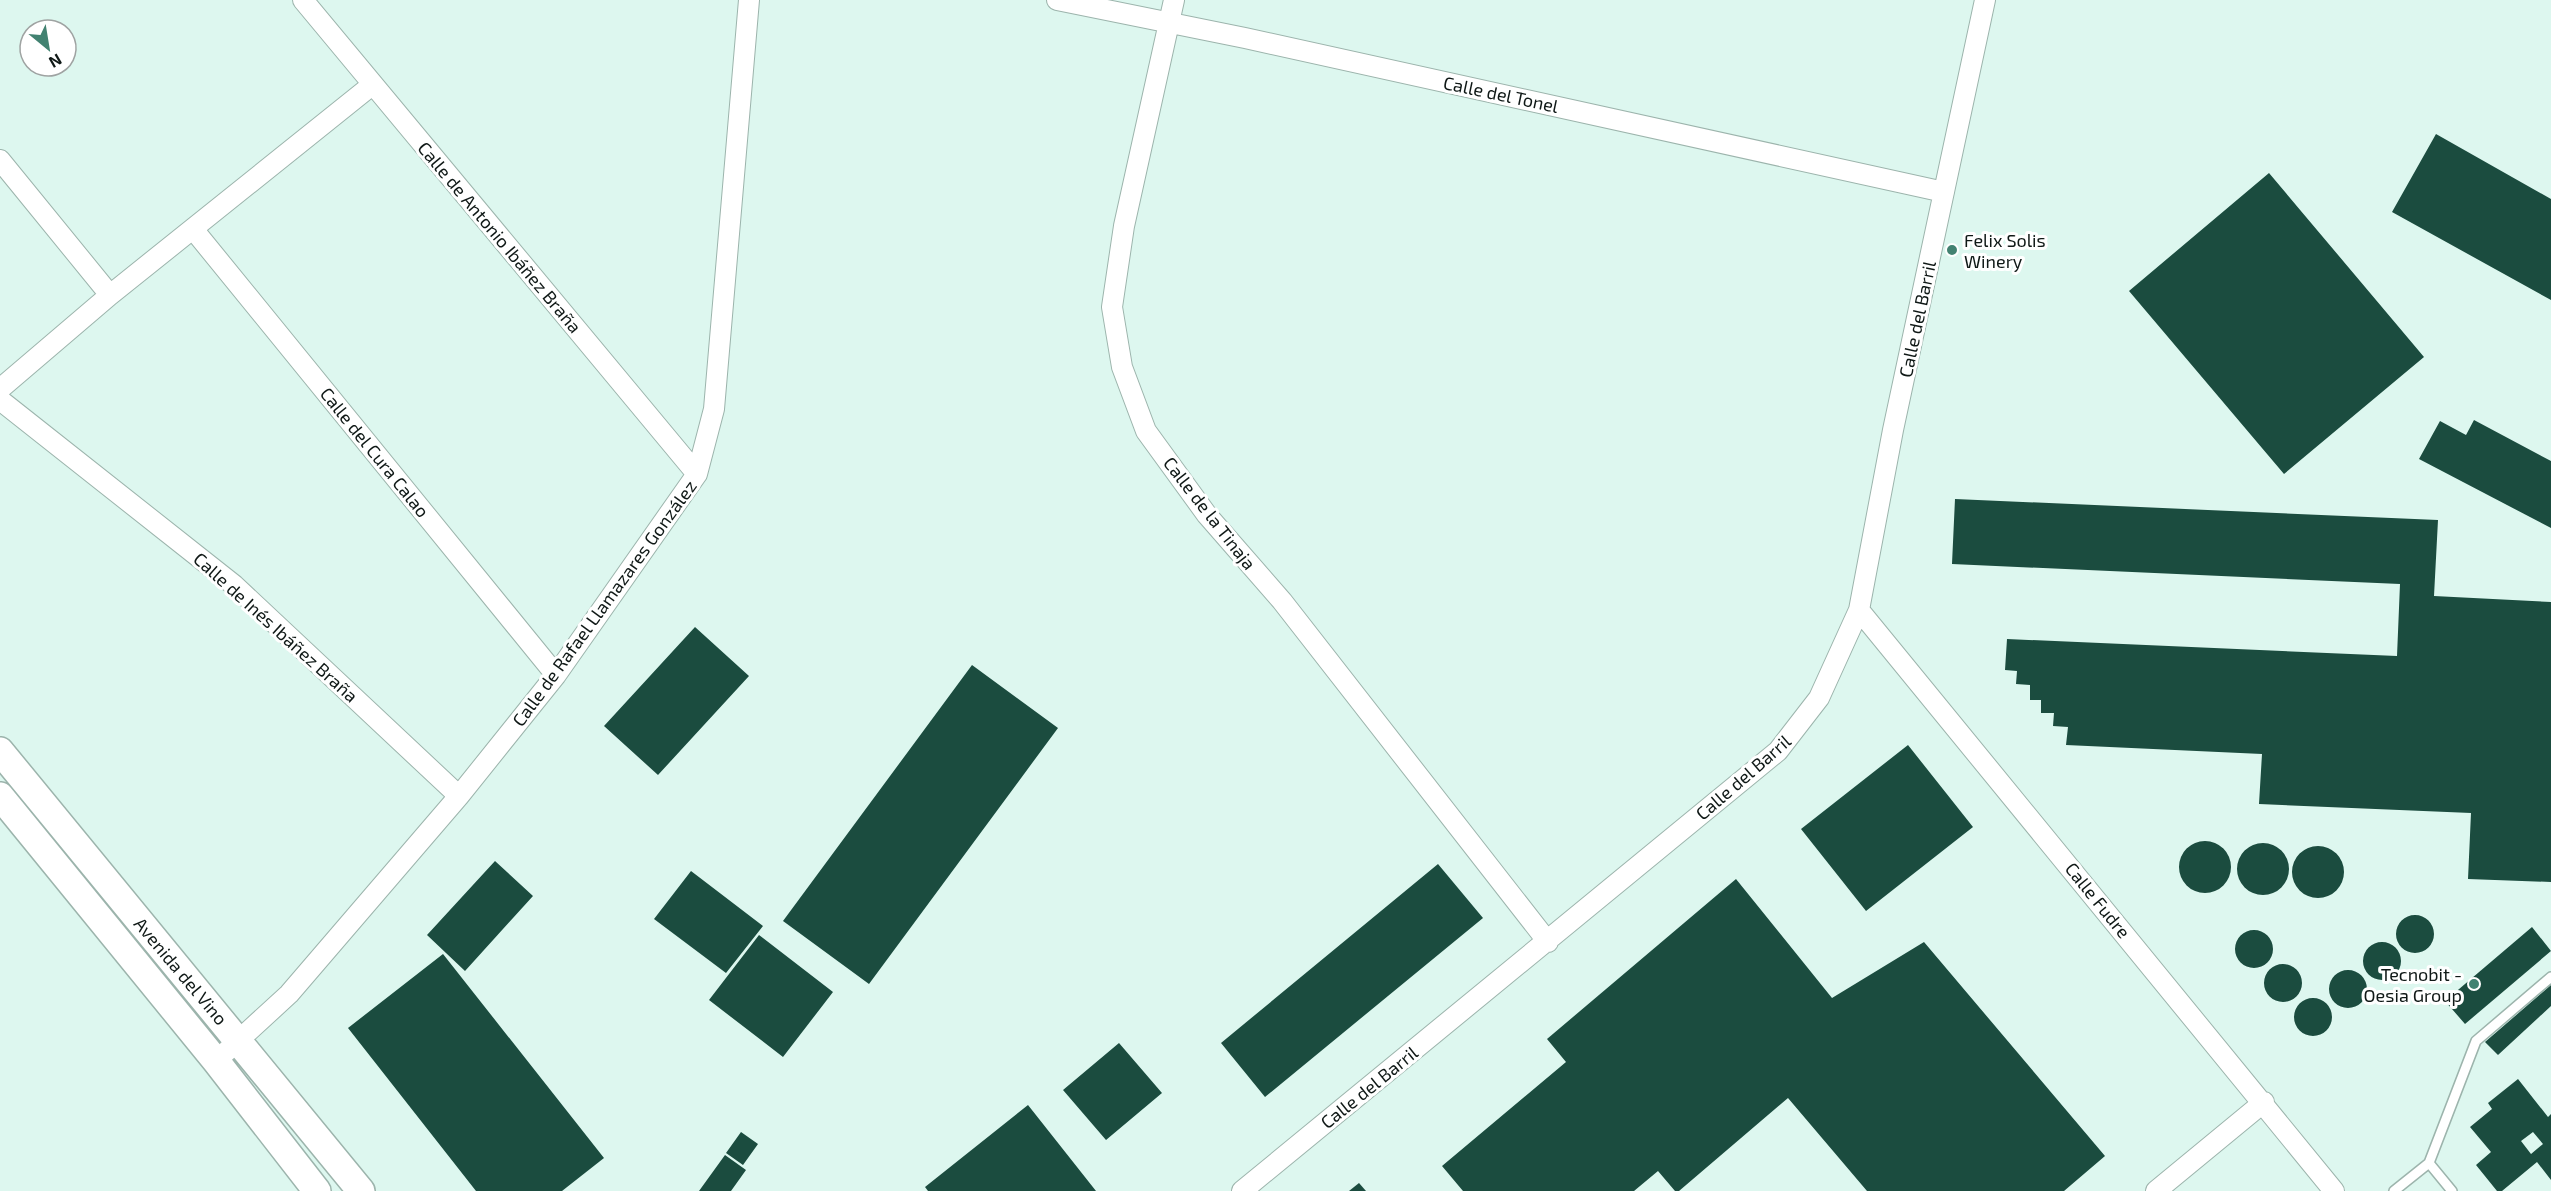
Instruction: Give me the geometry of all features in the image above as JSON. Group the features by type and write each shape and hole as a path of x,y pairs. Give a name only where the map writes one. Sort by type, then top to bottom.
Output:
{"street":[{"name":"Calle de Antonio Ibáñez Braña","path":"303,0 697,474"},
{"name":"Calle de Rafael Llamazares González","path":"216,1061 289,994 459,796 556,675 697,474 714,409 748,0"},
{"name":"Calle del Tonel","path":"1057,0 1245,38 1944,192"},
{"name":"Calle de la Tinaja","path":"1174,0 1124,226 1112,307 1122,367 1146,431 1207,514 1282,601 1548,942"},
{"name":"Calle del Barril","path":"1242,1191 1778,751 1800,725 1818,698 1859,610 1985,0"},
{"path":"0,389 110,295 372,85"},
{"path":"0,160 110,295"},
{"name":"Calle del Cura Calao","path":"193,229 556,675"},
{"name":"Calle de Inés Ibáñez Braña","path":"0,400 234,585 459,796"},
{"name":"Calle Fudre","path":"1859,610 2264,1102 2334,1191"},
{"name":"Avenida del Vino","path":"0,751 361,1191"},
{"name":"Avenida del Vino","path":"0,796 216,1061 317,1191"},
{"path":"2156,1191 2264,1102"}],"lane":[{"path":"2394,1191 2429,1163 2476,1041 2551,977"},
{"path":"2429,1163 2452,1191"}],"building":[{"path":"2436,134 2551,199 2551,300 2392,212"},
{"path":"2269,173 2424,357 2284,474 2129,291"},
{"path":"2474,420 2551,461 2551,528 2419,459 2440,421 2466,435"},
{"path":"1955,499 2438,520 2434,596 2551,602 2551,882 2468,879 2471,813 2259,804 2262,754 2066,745 2068,727 2053,726 2054,713 2041,713 2041,700 2030,700 2030,685 2016,684 2017,671 2005,670 2007,639 2397,656 2400,584 1952,564"},
{"path":"695,627 749,676 658,775 604,726"},
{"path":"972,665 1058,728 869,984 783,921"},
{"path":"1908,745 1973,827 1866,911 1801,829"},
{"path":"2205,841 2215,843 2223,849 2229,857 2231,867 2229,877 2223,885 2215,891 2205,893 2195,891 2187,885 2181,877 2179,867 2181,857 2187,849 2195,843"},
{"path":"2263,843 2273,845 2281,851 2287,859 2289,869 2287,879 2281,887 2273,893 2263,895 2253,893 2245,887 2239,879 2237,869 2239,859 2245,851 2253,845"},
{"path":"2318,846 2328,848 2336,854 2342,862 2344,872 2342,882 2336,890 2328,896 2318,898 2308,896 2300,890 2294,882 2292,872 2294,862 2300,854 2308,848"},
{"path":"495,861 533,896 465,971 427,935"},
{"path":"1438,864 1483,918 1265,1097 1221,1043"},
{"path":"691,871 763,926 726,973 654,919"},
{"path":"1736,879 1832,998 1924,942 2105,1156 2064,1191 1867,1191 1788,1098 1679,1191 1675,1191 1658,1171 1634,1191 1463,1191 1442,1166 1566,1062 1547,1039"},
{"path":"2415,915 2429,920 2434,934 2429,948 2415,953 2401,948 2396,934 2401,920"},
{"path":"2532,927 2551,951 2465,1024 2445,1001"},
{"path":"2254,930 2268,935 2273,949 2268,963 2254,968 2240,963 2235,949 2240,935"},
{"path":"759,935 833,992 783,1057 709,1000"},
{"path":"2382,942 2396,947 2401,961 2396,975 2382,980 2368,975 2363,961 2368,947"},
{"path":"443,954 604,1158 562,1191 476,1191 348,1028"},
{"path":"2283,964 2297,969 2302,983 2297,997 2283,1002 2269,997 2264,983 2269,969"},
{"path":"2348,970 2362,975 2367,989 2362,1003 2348,1008 2334,1003 2329,989 2334,975"},
{"path":"2551,985 2551,1006 2498,1055 2485,1042"},
{"path":"2313,998 2327,1003 2332,1017 2327,1031 2313,1036 2299,1031 2294,1017 2299,1003"},
{"path":"1119,1043 1162,1093 1106,1140 1063,1090"},
{"path":"2518,1079 2548,1117 2551,1114 2551,1180 2537,1162 2502,1191 2497,1191 2476,1165 2491,1152 2470,1127 2492,1109 2488,1103","holes":["2533,1132 2543,1144 2531,1154 2521,1141"]},
{"path":"1028,1105 1096,1191 928,1191 925,1187"},
{"path":"741,1132 758,1144 743,1165 726,1153"},
{"path":"725,1155 746,1170 731,1191 699,1191"},
{"path":"1359,1183 1366,1191 1349,1191"}],"place":[{"name":"Felix Solis Winery","path":"1952,250"},
{"name":"Tecnobit - Oesia Group","path":"2474,984"}]}
